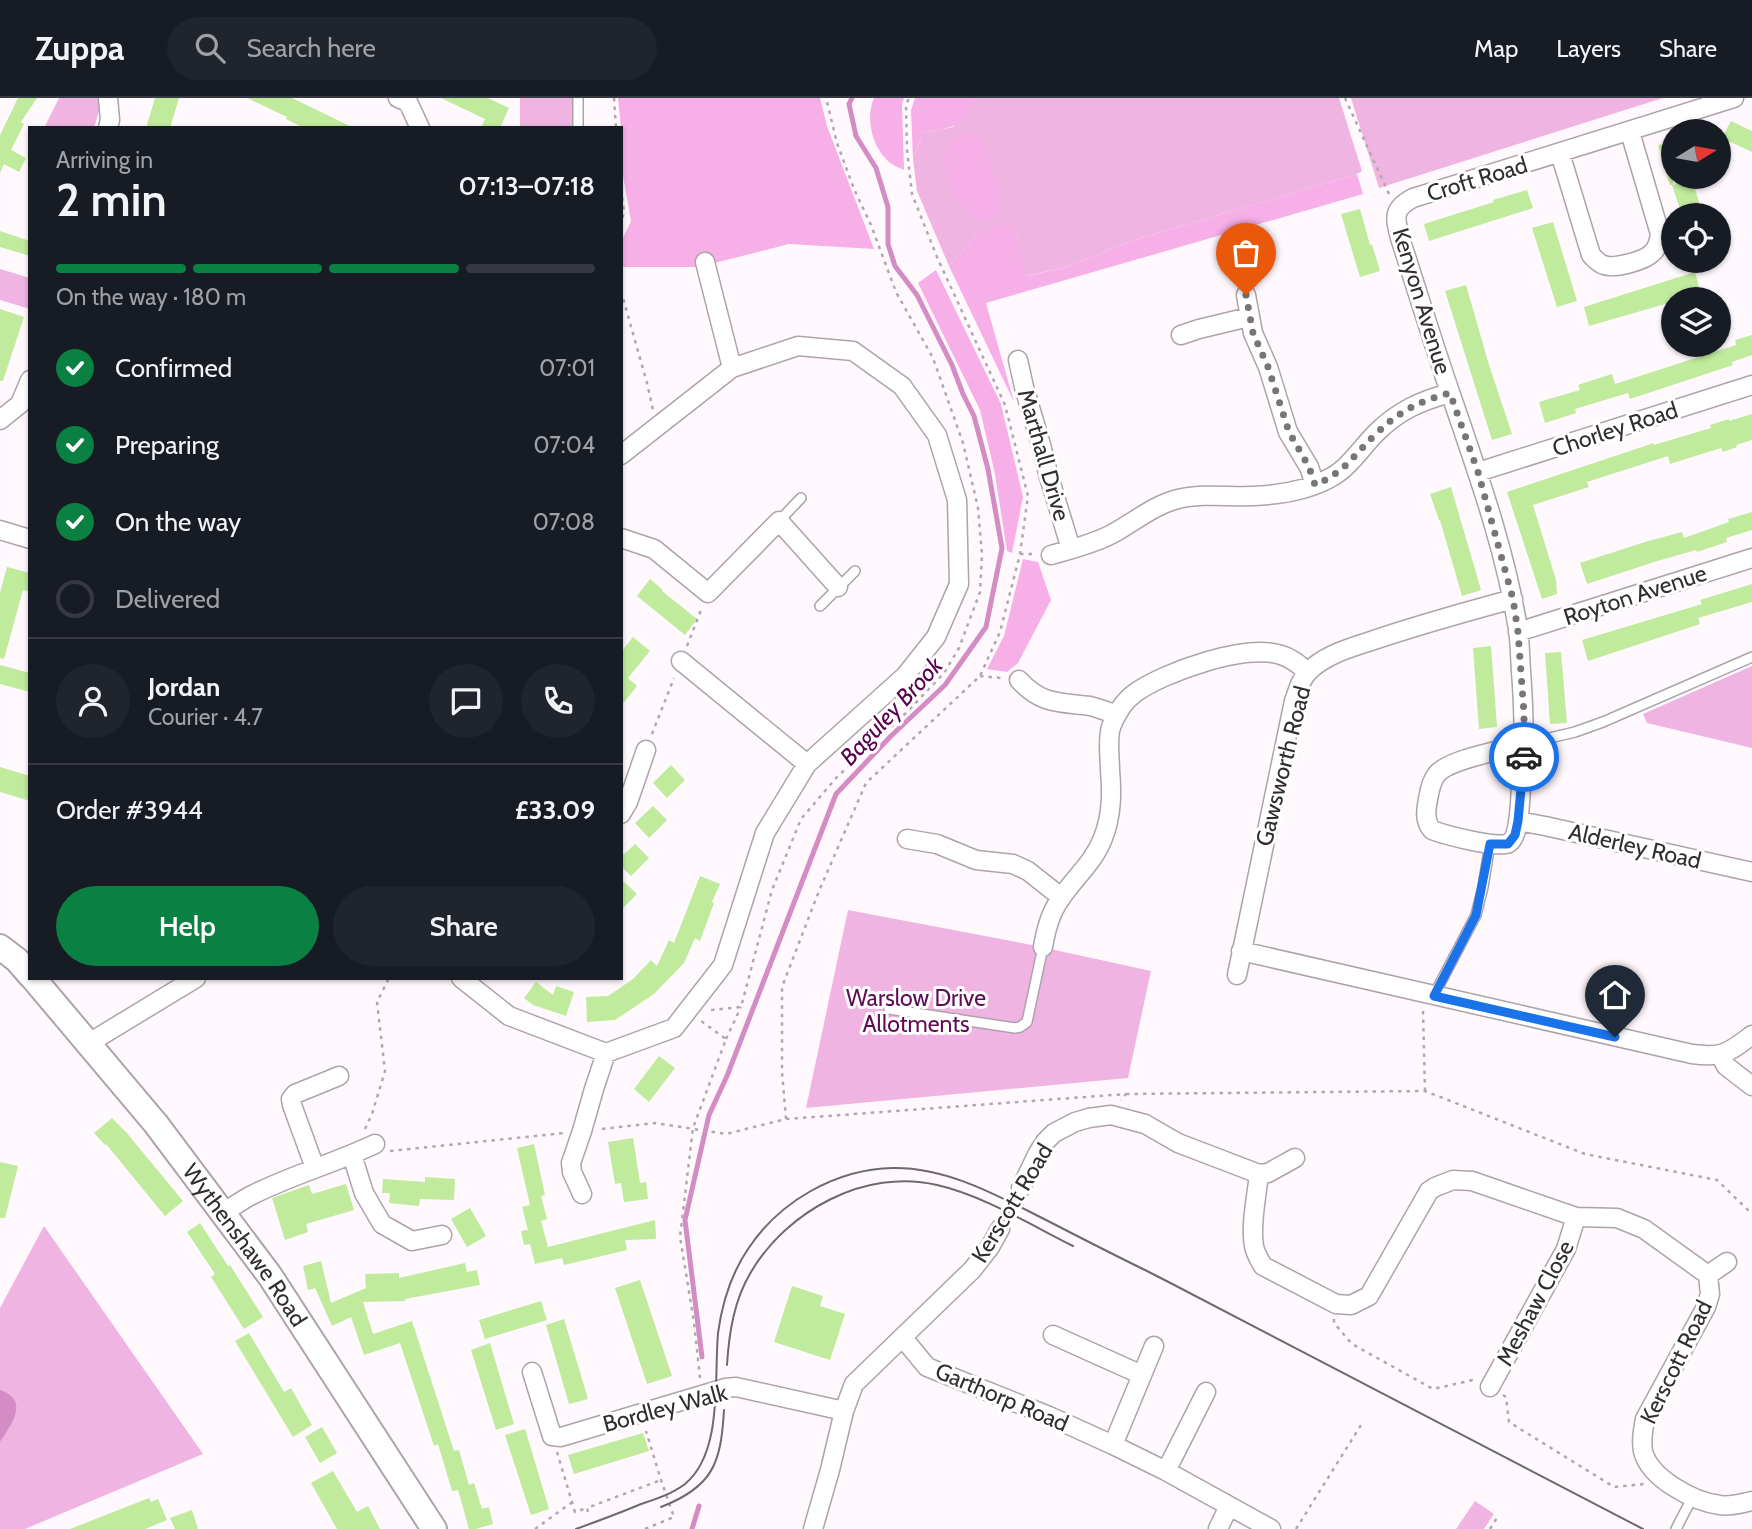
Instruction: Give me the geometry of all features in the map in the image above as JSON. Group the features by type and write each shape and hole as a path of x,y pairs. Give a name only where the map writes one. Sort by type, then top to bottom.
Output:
{"main road":[{"name":"Wythenshawe Road","path":"0,947 17,960 28,973"},
{"name":"Wythenshawe Road","path":"34,980 156,1124 270,1276 434,1529"}],"street":[{"path":"108,98 108,126"},
{"path":"398,98 408,102 419,126"},
{"name":"Croft Road","path":"1397,211 1413,198 1734,98"},
{"path":"1560,153 1591,255 1604,266 1642,259 1653,253 1659,243 1660,233 1630,132"},
{"name":"Kenyon Avenue","path":"1397,211 1396,222 1400,238 1478,472 1513,599 1524,713 1518,821"},
{"path":"705,262 732,368"},
{"path":"1246,295 1257,344 1268,367 1289,432 1309,467 1315,485"},
{"path":"1181,335 1249,317"},
{"path":"464,980 509,1016 606,1054 674,1028 723,965 765,833 807,764 905,676 936,637 959,584 957,500 937,435 902,386 853,351 798,345 732,368 623,454"},
{"name":"Marthall Drive","path":"1018,360 1071,549"},
{"path":"0,420 20,404 28,385"},
{"name":"Chorley Road","path":"1478,472 1752,385"},
{"name":"Marthall Drive","path":"1052,555 1095,542 1157,506 1181,498 1196,495 1252,496 1294,491 1315,485 1345,467 1377,432 1401,413 1422,401 1450,393"},
{"path":"623,539 654,548 708,593 779,521 838,587"},
{"path":"0,530 28,538"},
{"name":"Royton Avenue","path":"1518,632 1752,558"},
{"name":"Gawsworth Road","path":"1237,975 1294,701 1301,681 1325,659 1346,650 1396,632 1513,599"},
{"path":"1043,947 1052,913 1061,897 1087,867 1103,840 1110,817 1110,730 1124,703 1152,683 1228,656 1252,652 1279,654 1293,659 1308,672"},
{"path":"681,661 807,764"},
{"path":"1019,680 1038,697 1093,707 1117,715"},
{"path":"1518,821 1512,841 1508,844 1490,844 1442,834 1432,830 1426,820 1431,785 1434,777 1444,767 1524,744"},
{"path":"623,811 646,750"},
{"name":"Alderley Road","path":"1518,821 1752,872"},
{"path":"907,839 937,844 976,859 1013,864 1028,871 1061,897"},
{"path":"1241,951 1692,1054 1720,1055 1752,1035"},
{"path":"89,1043 193,980"},
{"path":"582,1194 570,1163 606,1054"},
{"path":"1720,1055 1726,1066 1752,1086"},
{"path":"315,1168 291,1099 295,1094 339,1076"},
{"name":"Kerscott Road","path":"1021,1188 1038,1153 1054,1133 1075,1122 1111,1115 1145,1125 1178,1143 1259,1174"},
{"path":"223,1213 250,1196 315,1168 382,1147"},
{"path":"352,1155 364,1193 382,1224 412,1241 442,1235"},
{"path":"1295,1158 1268,1173 1259,1174 1253,1232 1257,1256 1263,1266 1336,1304"},
{"name":"Kerscott Road","path":"1336,1304 1351,1305 1369,1296 1429,1191 1453,1180 1472,1181 1576,1217 1617,1218 1644,1229 1708,1275 1710,1294 1706,1307 1645,1419 1643,1453 1651,1469 1692,1498 1721,1506 1752,1501"},
{"name":"Meshaw Close","path":"1490,1387 1566,1249 1576,1217"},
{"name":"Kerscott Road","path":"902,1338 972,1270 990,1247 1000,1228"},
{"path":"1708,1275 1727,1262"},
{"path":"1054,1335 1142,1375"},
{"path":"813,1529 844,1411 854,1384 902,1338"},
{"name":"Garthorp Road","path":"902,1338 927,1367 1113,1445 1167,1471 1271,1529"},
{"path":"1113,1445 1154,1346"},
{"path":"532,1372 552,1436"},
{"name":"Bordley Walk","path":"552,1436 561,1437 715,1390 736,1388 844,1411"},
{"path":"1167,1471 1206,1392"},
{"path":"1218,1529 1229,1506"}],"lane":[{"path":"578,98 578,126"},
{"path":"779,521 801,498"},
{"path":"820,606 855,570"},
{"path":"1524,744 1575,732 1603,722 1752,657"},
{"path":"1428,995 1476,915 1490,844"},
{"path":"889,1009 1020,1027 1027,1022 1043,947"},
{"path":"1676,1529 1692,1498"}],"path":[{"path":"614,98 616,126"},
{"path":"701,1395 694,1322 680,1237 693,1128 726,1039 741,1007 772,890 800,819 836,777 944,673 959,648 980,592 982,554 978,508 963,443 933,358 896,292 871,225 854,189 837,143 826,98"},
{"path":"907,150 906,105 909,98"},
{"path":"1345,98 1397,211"},
{"path":"623,298 648,383 657,428"},
{"path":"646,750 708,593"},
{"path":"980,676 1019,680"},
{"path":"352,1155 372,1114 385,1071 377,1002 388,980"},
{"path":"1425,1091 1428,995"},
{"path":"686,1011 741,1007"},
{"path":"686,1011 726,1039"},
{"path":"382,1147 655,1123 726,1134 786,1119 1126,1094 1425,1091 1585,1154 1717,1180 1752,1214"},
{"path":"1111,1115 1126,1094"},
{"path":"1336,1304 1334,1323 1352,1344 1433,1389 1476,1380 1490,1387 1506,1397 1509,1422 1614,1487 1664,1480"},
{"path":"641,1413 674,1517 645,1529"},
{"path":"1296,1529 1361,1425"},
{"path":"552,1436 575,1512 587,1510 661,1480"},
{"path":"535,1529 571,1503"},
{"path":"1490,1529 1498,1516"}],"green space":[{"path":"59,98 103,98 95,126 45,126"},
{"path":"520,98 580,98 581,126 520,126"},
{"path":"973,98 1339,98 1362,171 1131,241 1067,267 1026,276 1015,230 978,234 949,266 917,191 913,159 923,133 953,127"},
{"path":"1351,98 1663,98 1379,188"},
{"path":"0,269 28,277 28,308 0,300"},
{"path":"1752,666 1752,748 1647,723 1643,714"},
{"name":"Warslow Drive Allotments","path":"848,910 1151,971 1128,1078 806,1108"},
{"path":"44,1226 203,1454 25,1529 0,1529 0,1308"},
{"path":"1475,1501 1494,1514 1484,1529 1456,1529"}],"shaded area":[{"path":"618,98 820,98 827,126 874,249 789,244 699,267 623,267 623,238 631,221 623,176 623,126 621,126"},
{"path":"874,98 904,98 904,170 883,156 874,140 870,114"},
{"path":"915,98 974,100 961,122 948,128 923,133 913,159 911,110"},
{"path":"975,134 986,147 1001,198 999,218 979,222 965,211 950,188 944,160 951,143 964,135"},
{"path":"1357,174 1363,194 986,303 1014,402 949,266 978,234 1006,223 1015,230 1027,276 1067,267 1131,241"},
{"path":"936,270 1001,404 1023,497 1012,553 1007,551 995,474 980,410 918,283"},
{"path":"1023,559 1038,562 1051,600 1018,663 1007,672 987,669 1004,636"},
{"path":"0,1390 14,1400 16,1413 0,1442"}],"building":[{"path":"18,98 37,98 21,122 24,124 11,150 26,158 19,172 4,164 0,173 0,135"},
{"path":"155,98 179,98 171,126 147,126"},
{"path":"247,98 292,98 350,126 300,126 286,119 287,117"},
{"path":"441,98 488,98 509,108 501,126 482,126 485,119"},
{"path":"1731,121 1752,131 1752,152 1731,142"},
{"path":"1673,189 1695,189 1699,203 1678,203"},
{"path":"1527,190 1533,208 1429,241 1424,224"},
{"path":"1360,209 1380,271 1360,277 1341,214"},
{"path":"1553,222 1577,301 1557,307 1532,228"},
{"path":"0,231 28,240 28,255 0,247"},
{"path":"1692,273 1695,273 1699,287 1661,287 1661,305 1589,326 1584,307"},
{"path":"1466,285 1512,434 1492,440 1445,291"},
{"path":"0,309 24,317 3,381 0,381"},
{"path":"1752,335 1752,355 1732,362 1733,365 1630,399 1628,393 1575,409 1576,413 1545,423 1539,402 1580,390 1578,385 1612,374 1615,384 1699,357 1731,357 1731,347 1736,345 1735,340"},
{"path":"1752,414 1752,440 1736,445 1737,447 1723,452 1721,448 1670,464 1668,456 1587,482 1589,487 1533,505 1556,580 1557,594 1542,599 1507,492 1654,443 1711,428 1710,425"},
{"path":"1451,487 1481,590 1462,596 1430,494"},
{"path":"1752,512 1752,530 1726,538 1727,542 1587,584 1580,563 1682,532 1684,538"},
{"path":"7,567 28,572 28,591 23,590 4,659 0,658 0,593"},
{"path":"650,579 697,619 685,635 637,596"},
{"path":"1752,584 1752,602 1698,618 1700,624 1588,661 1582,640 1702,604 1700,600"},
{"path":"633,637 650,651 628,678 637,686 623,704 623,650"},
{"path":"1491,646 1497,727 1479,729 1473,648"},
{"path":"1561,652 1567,723 1550,724 1545,653"},
{"path":"0,665 28,672 28,691 0,684"},
{"path":"671,765 685,780 667,798 653,783"},
{"path":"0,767 28,775 28,800 0,792"},
{"path":"653,806 667,820 649,838 635,823"},
{"path":"635,844 649,858 631,876 623,868 623,855"},
{"path":"700,876 720,884 700,941 695,938 684,963 654,994 615,1020 587,1022 586,997 608,996 633,979 651,960 657,966 669,940 674,943"},
{"path":"623,881 637,894 623,908"},
{"path":"536,982 553,995 556,986 574,992 566,1016 533,1005 524,998"},
{"path":"659,1056 675,1068 649,1102 634,1089"},
{"path":"112,1118 183,1201 165,1216 94,1133"},
{"path":"633,1138 640,1183 646,1182 648,1199 624,1202 621,1183 615,1184 608,1142"},
{"path":"534,1144 545,1195 541,1196 547,1219 541,1221 548,1247 655,1220 656,1239 625,1240 627,1250 564,1265 562,1258 535,1264 530,1244 524,1245 521,1231 528,1230 522,1207 530,1205 517,1148"},
{"path":"0,1162 18,1166 5,1218 0,1218"},
{"path":"425,1177 455,1179 454,1200 420,1199 419,1206 389,1203 390,1193 382,1193 383,1179 425,1182"},
{"path":"346,1184 354,1210 306,1224 308,1232 285,1240 272,1198 309,1185 312,1194"},
{"path":"470,1208 486,1236 467,1247 451,1219"},
{"path":"200,1223 263,1317 244,1329 211,1277 215,1274 187,1232"},
{"path":"321,1261 331,1303 366,1288 365,1274 399,1273 399,1278 465,1263 467,1272 477,1270 480,1285 405,1301 363,1302 373,1334 412,1321 454,1451 459,1450 469,1485 474,1483 482,1509 489,1507 493,1524 469,1529 458,1490 452,1491 438,1444 434,1446 400,1343 364,1355 351,1317 332,1326 315,1288 308,1290 303,1266"},
{"path":"640,1280 672,1376 647,1384 615,1288"},
{"path":"792,1286 823,1296 820,1306 845,1314 830,1360 774,1342"},
{"path":"541,1301 547,1320 485,1339 479,1320"},
{"path":"564,1319 588,1399 569,1404 546,1325"},
{"path":"249,1333 284,1392 291,1388 312,1425 293,1437 235,1341"},
{"path":"490,1343 514,1424 496,1430 471,1350"},
{"path":"322,1427 337,1453 320,1463 305,1437"},
{"path":"525,1429 549,1509 531,1515 505,1435"},
{"path":"643,1433 649,1451 574,1474 568,1455"},
{"path":"333,1471 357,1512 368,1506 380,1529 337,1529 311,1483"},
{"path":"149,1498 151,1502 158,1499 167,1520 145,1529 70,1529"},
{"path":"192,1510 198,1529 175,1529 170,1518"}],"waterway":[{"name":"Baguley Brook","path":"702,1357 685,1220 709,1115 727,1076 836,794 891,736 945,685 986,627 1002,548 988,469 974,416 917,295 895,266 888,244 888,207 876,168 856,136 849,104 852,98"},
{"name":"Baguley Brook","path":"692,1529 699,1506"}],"tram line":[{"path":"576,1529 669,1493 685,1484 697,1470 706,1454 711,1434 718,1333 725,1300 737,1269 761,1232 792,1203 810,1191 850,1174 893,1168 934,1172 1011,1202 1643,1529"},
{"path":"727,1365 736,1305 745,1283 766,1250 785,1230 807,1213 830,1199 856,1189 910,1181 937,1185 989,1203 1073,1246"},
{"path":"661,1507 692,1491 711,1471 720,1445 724,1410"}],"way so far":[{"path":"1246,295 1253,333 1268,367 1283,418 1309,467 1315,485 1345,467 1394,417 1422,401 1450,393 1478,472 1513,599 1524,713 1524,757"}],"route":[{"path":"1524,757 1515,835 1508,844 1490,844 1476,915 1434,996 1615,1037"}]}
